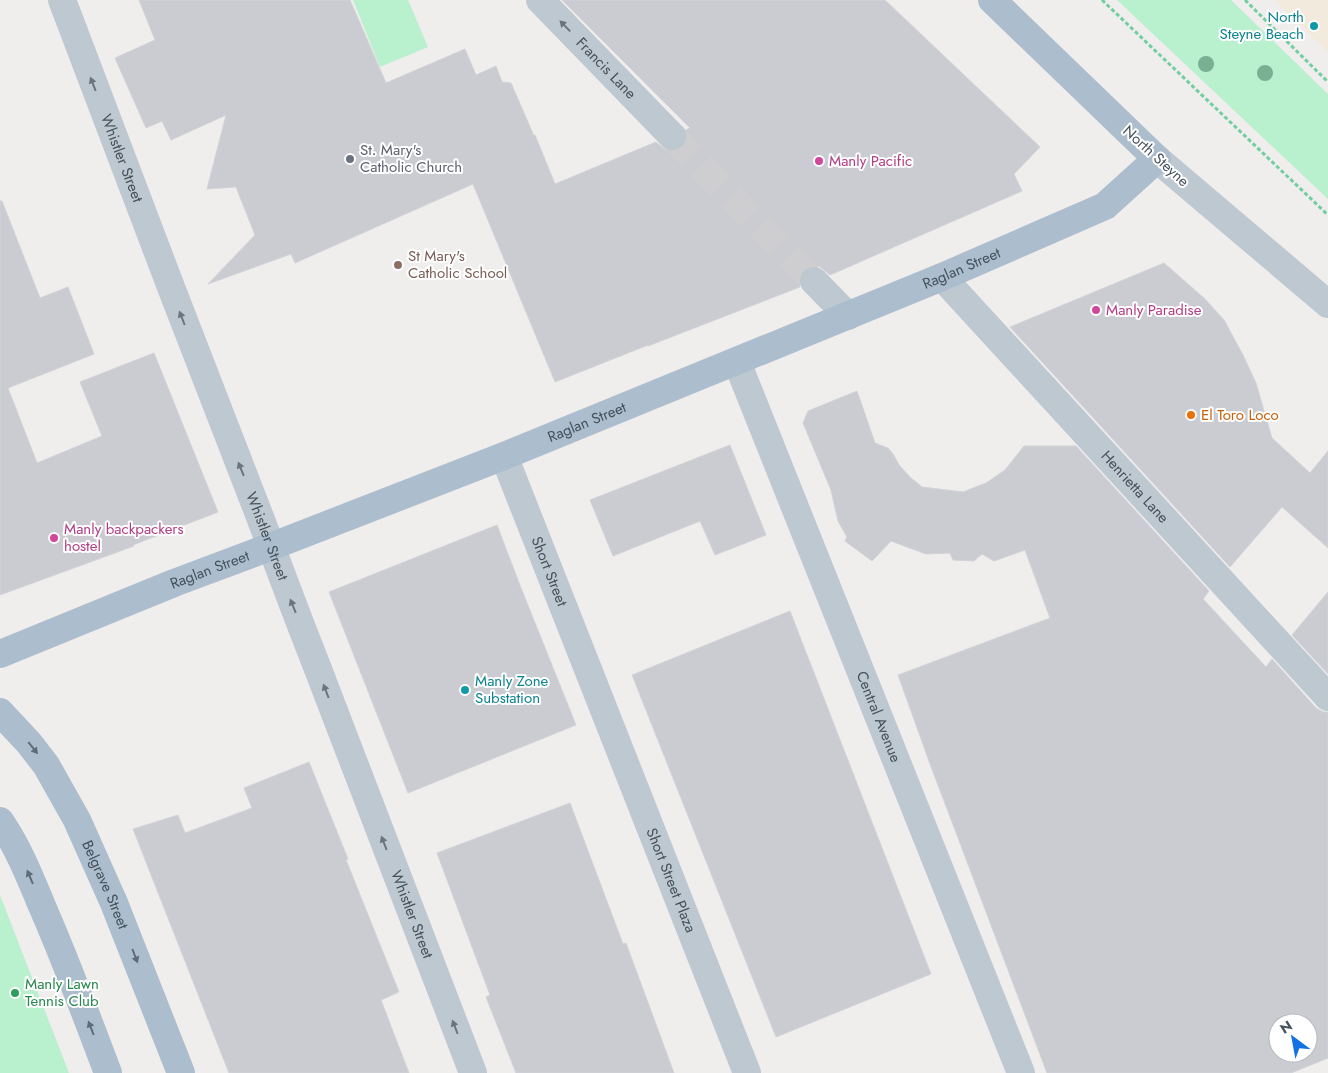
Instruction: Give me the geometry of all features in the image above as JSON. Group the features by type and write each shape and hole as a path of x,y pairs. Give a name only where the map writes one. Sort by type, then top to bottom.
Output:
{"main road":[{"name":"North Steyne","path":"992,0 1157,159"},
{"name":"Raglan Street","path":"0,654 174,583 504,456 942,277 1105,206 1157,159"},
{"name":"Belgrave Street","path":"0,712 46,764 77,820 114,904 181,1073"},
{"path":"0,821 22,859 54,934 108,1073"}],"street":[{"name":"Whistler Street","path":"62,0 472,1073"},
{"name":"Francis Lane","path":"540,0 672,136"},
{"name":"North Steyne","path":"1157,159 1328,304"},
{"name":"Henrietta Lane","path":"942,277 1328,697"},
{"path":"814,281 848,316"},
{"name":"Central Avenue","path":"737,362 1021,1073"},
{"name":"Short Street","path":"504,456 595,688"},
{"name":"Short Street Plaza","path":"595,688 747,1073"}],"path":[{"path":"1102,0 1328,215"},
{"path":"1245,0 1328,82"}],"green space":[{"path":"353,0 408,0 428,47 380,67"},
{"path":"1117,0 1231,0 1328,94 1328,199"},
{"name":"Manly Lawn Tennis Club","path":"0,895 69,1073 0,1073"}],"sand":[{"name":"North Steyne Beach","path":"1274,0 1328,0 1328,52"}],"building":[{"path":"139,0 350,0 386,83 465,49 476,75 496,66 502,82 511,83 555,184 656,142 667,151 676,151 683,147 687,140 686,130 690,128 562,0 885,0 1040,147 1014,174 1022,191 830,275 819,266 810,266 799,276 800,287 555,382 473,184 295,263 291,254 208,284 255,235 236,187 207,189 226,115 171,140 162,121 146,128 115,58 155,40"},
{"path":"0,201 2,201 40,298 68,287 94,354 8,388 37,463 102,436 80,382 154,353 218,512 134,546 0,595"},
{"path":"1164,263 1205,299 1224,320 1256,383 1272,438 1310,473 1328,451 1328,548 1282,507 1230,567 1010,327"},
{"path":"857,391 875,443 888,448 899,465 911,478 922,487 963,492 986,483 1005,470 1024,446 1076,446 1209,591 1203,599 1266,667 1272,659 1316,708 1323,712 1328,712 1328,1058 1318,1062 1318,1013 1268,1013 1268,1063 1316,1063 1291,1073 1047,1073 898,675 1050,618 1025,550 994,561 982,554 974,561 953,560 950,553 926,554 891,541 872,561 845,541 847,537 838,521 831,490 803,423 808,411"},
{"path":"730,445 766,535 715,555 700,521 613,556 590,500"},
{"name":"Manly Zone Substation","path":"497,525 576,725 408,793 329,592"},
{"path":"1328,592 1328,674 1292,635"},
{"path":"790,611 931,974 776,1037 632,675"},
{"path":"309,762 399,992 381,1000 409,1073 229,1073 133,829 178,815 185,833 252,808 244,788"},
{"path":"570,803 623,944 626,943 674,1073 516,1073 486,997 490,995 437,853"}],"tunnel":[{"path":"672,136 814,281"}],"place":[{"name":"North Steyne Beach","path":"1314,26"},
{"name":"St. Mary's Catholic Church","path":"350,159"},
{"name":"Manly Pacific","path":"819,161"},
{"name":"St Mary's Catholic School","path":"398,265"},
{"name":"Manly Paradise","path":"1096,310"},
{"name":"El Toro Loco","path":"1191,415"},
{"name":"Manly backpackers hostel","path":"54,538"},
{"name":"Manly Zone Substation","path":"465,690"},
{"name":"Manly Lawn Tennis Club","path":"15,993"}]}
